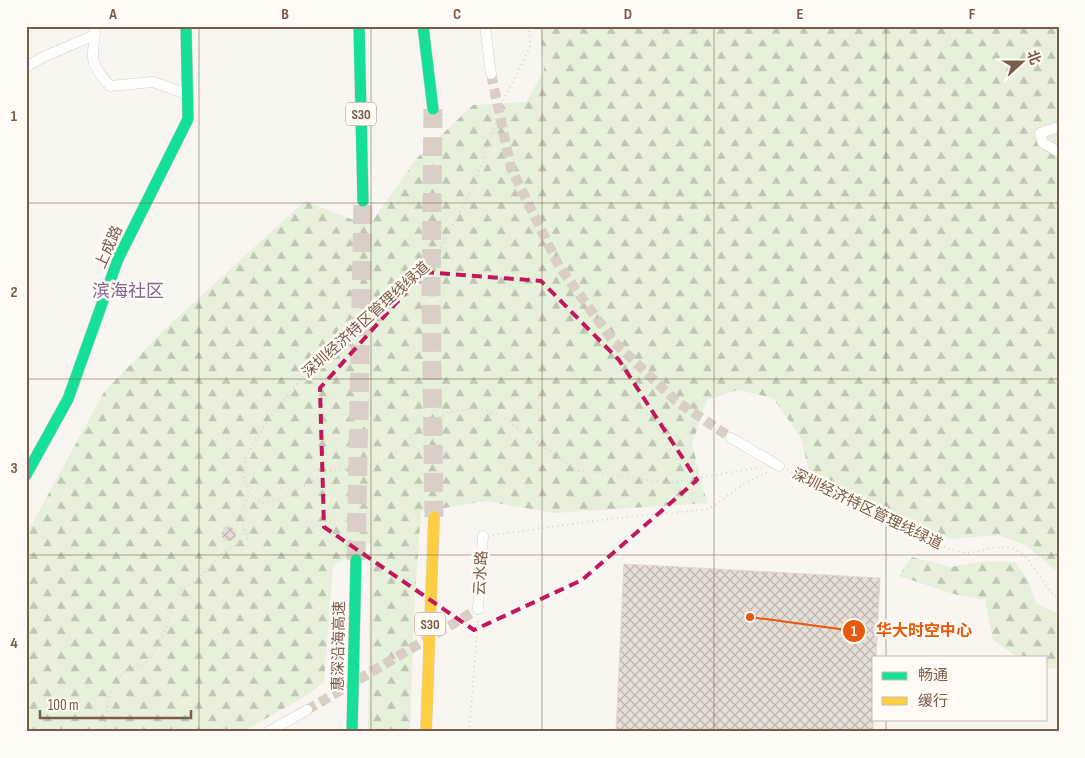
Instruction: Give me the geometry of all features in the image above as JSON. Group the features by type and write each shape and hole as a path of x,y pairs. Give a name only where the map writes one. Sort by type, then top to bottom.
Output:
{"main road":[{"name":"上成路","path":"26,475 68,399 118,259 188,119 186,26"},
{"name":"S30","path":"358,26 363,201"},
{"path":"423,26 433,109"},
{"name":"S30","path":"426,732 434,516"},
{"name":"惠深沿海高速","path":"352,732 356,560"}],"street":[{"path":"486,28 491,74"},
{"path":"95,31 92,51 94,68 110,86 153,82 187,94"},
{"path":"26,67 95,31"},
{"path":"1059,127 1040,133 1043,143 1059,152"},
{"path":"731,438 780,466"},
{"name":"云水路","path":"478,610 483,536"},
{"path":"268,732 307,710"}],"path":[{"name":"深圳经济特区管理线绿道","path":"529,26 530,47 504,98 475,183 436,256 410,285 321,357 278,405 246,456 242,475 249,494 263,503 280,500 328,471 373,466 390,458 415,433 449,412 474,408 498,414 576,470 670,483 749,468 780,466 929,542 964,552 995,547 1014,550 1034,566 1052,595 1059,600"},
{"path":"483,536 608,519 710,509 744,484 780,466"},
{"path":"104,732 109,695 122,673 146,663 162,637 181,589 197,580 223,552 248,538 240,520 242,508 249,494"},
{"path":"469,732 478,610"}],"highlighted area":[{"path":"424,272 541,281 619,360 697,480 582,580 474,630 324,527 320,388"}],"green space":[{"path":"540,26 1059,26 1059,569 1055,570 1027,546 998,535 949,539 810,476 801,438 773,398 738,390 707,400 692,444 707,503 554,513 486,501 421,512 414,610 410,732 368,732 370,543 333,566 324,682 306,696 242,732 26,732 26,535 104,392 168,326 305,201 369,226 416,159 473,105 526,102 544,71"},
{"path":"912,557 951,567 985,561 1015,562 1028,580 1036,603 1054,612 1059,611 1059,669 1048,668 1048,656 1016,656 993,640 985,599 957,595 899,576"}],"building":[{"path":"229,527 234,529 236,534 234,539 229,541 224,539 222,534 224,529"},
{"path":"624,564 880,578 876,656 872,656 873,732 616,732"}],"tunnel":[{"path":"491,74 511,168 559,266 613,341 675,400 731,438"},
{"path":"433,109 431,298 434,517"},
{"path":"356,560 363,201"},
{"path":"307,710 478,609"}],"traffic: fast":[{"path":"26,475 68,399 118,259 188,119 186,26"},
{"path":"359,26 363,201"},
{"path":"423,26 433,109"},
{"path":"352,732 356,560"}],"traffic: slow":[{"path":"426,732 434,517"}],"place":[{"name":"华大时空中心","path":"750,617"}],"district":[{"name":"滨海社区","path":"128,291"}]}
